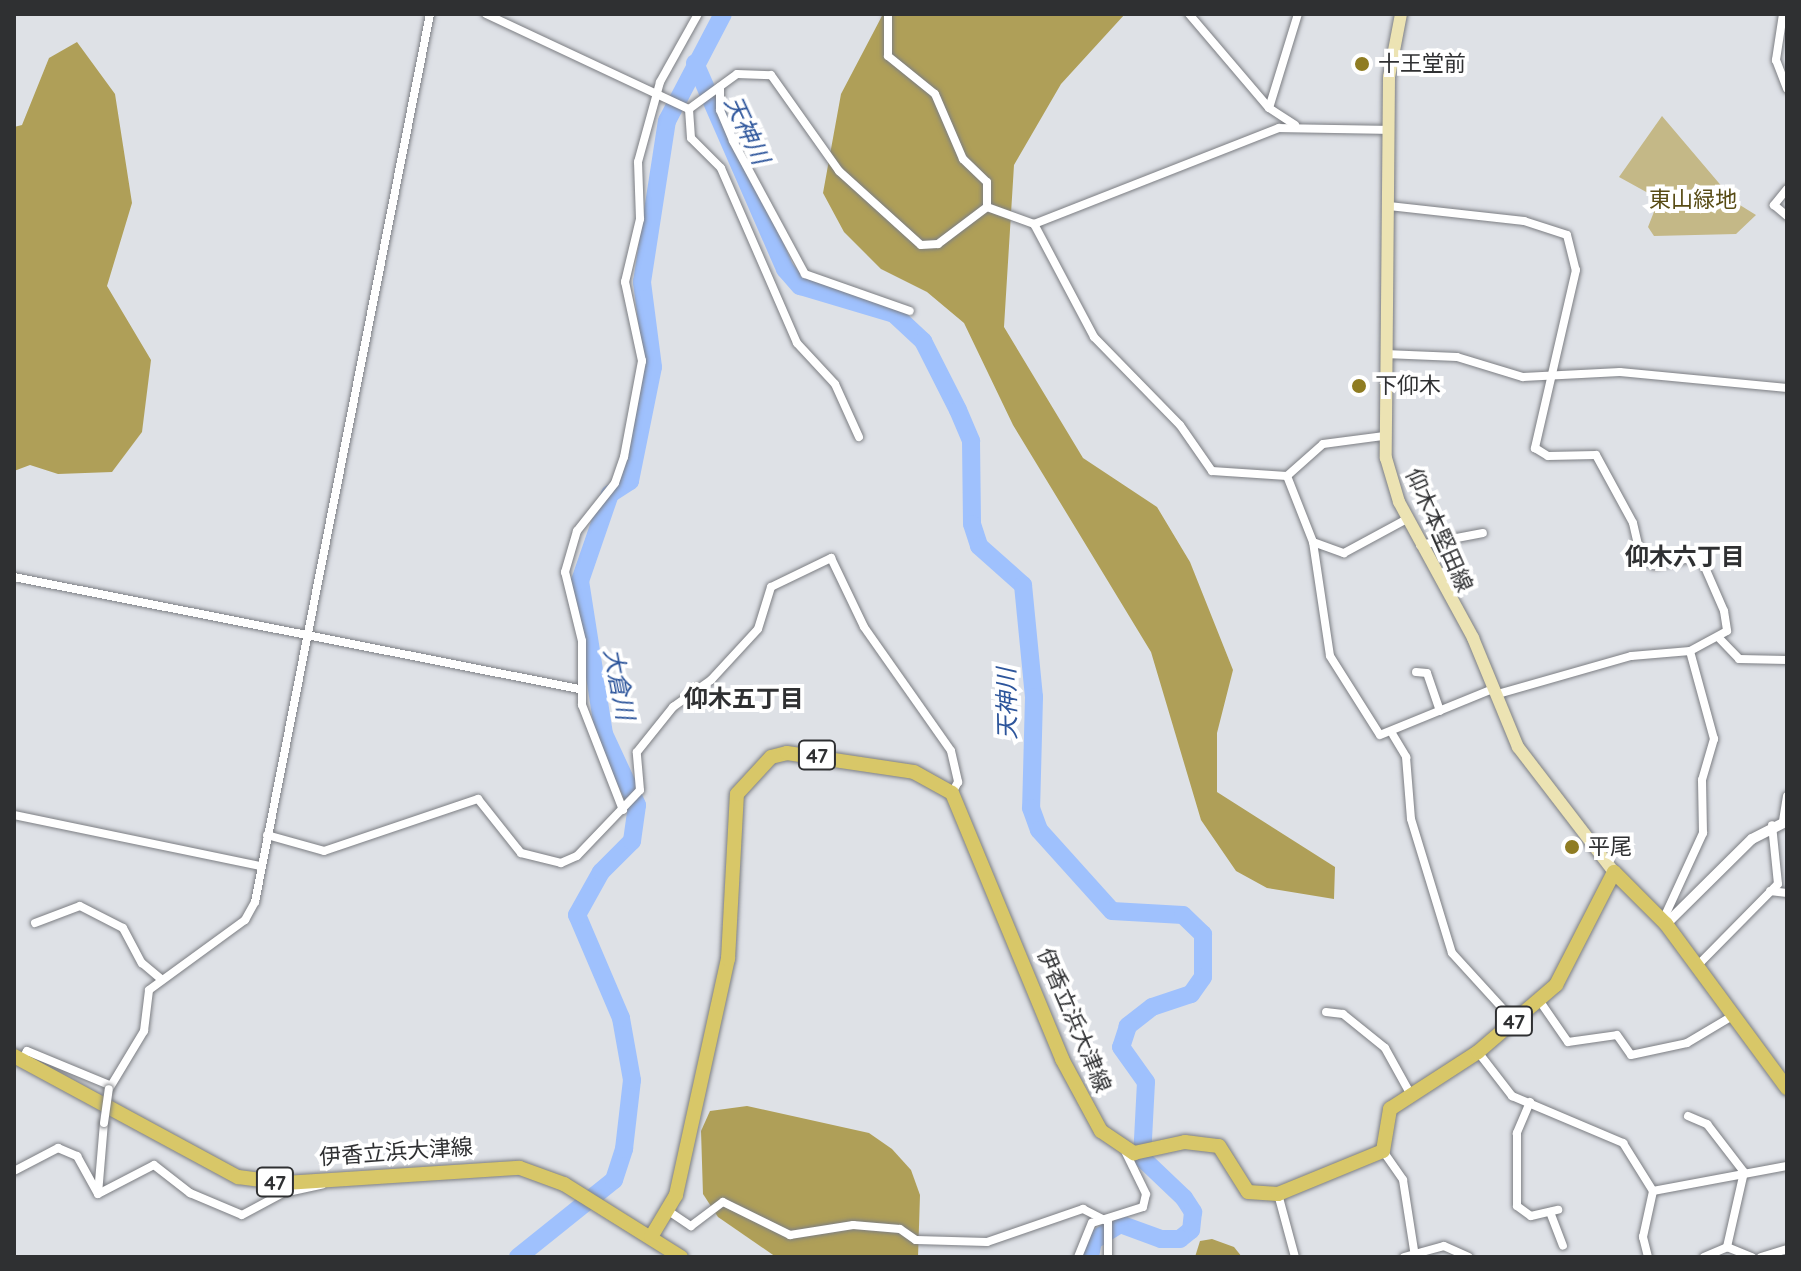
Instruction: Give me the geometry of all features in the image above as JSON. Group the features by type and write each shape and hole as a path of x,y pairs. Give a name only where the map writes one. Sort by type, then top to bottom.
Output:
{"main road":[{"name":"仰木本堅田線","path":"1401,14 1389,77 1384,436 1407,519 1496,691 1518,747 1614,872"},
{"name":"47","path":"651,1237 667,1210 728,959 737,794 771,757 787,753 914,772 952,793"},
{"name":"伊香立浜大津線","path":"952,793 1062,1059 1101,1131 1130,1152"},
{"path":"1614,872 1665,922 1787,1088"},
{"name":"47","path":"1383,1151 1386,1114 1478,1052 1539,1000 1578,951 1614,872"},
{"name":"伊香立浜大津線","path":"18,1058 238,1177 324,1179 504,1167 564,1184 681,1257"},
{"path":"1130,1152 1209,1142 1228,1154 1248,1192 1278,1194 1383,1151"}],"street":[{"path":"98,1194 109,1087 138,1044 149,990 245,920 261,866 304,635 430,14"},
{"path":"486,14 656,97 688,108"},
{"path":"623,810 579,689 582,641 565,572 588,509 615,483 635,402 642,361 625,282 640,219 638,162 656,97 698,14"},
{"path":"888,14 888,56 935,94 963,159 987,182 987,207"},
{"path":"1189,14 1269,108 1295,125"},
{"path":"1269,108 1298,14"},
{"path":"1783,14 1776,60 1787,89"},
{"path":"688,108 749,71 771,75 839,171 921,245 938,244 987,207"},
{"path":"716,90 720,110 733,141 805,274 910,311"},
{"path":"688,108 691,138 732,190 797,343 835,384 859,437"},
{"path":"1034,224 1135,178 1295,125 1390,130"},
{"path":"1787,189 1774,205 1787,216"},
{"path":"1389,206 1524,221 1567,235 1576,270 1535,448 1548,456 1596,455 1648,563 1690,553 1706,562 1724,611 1727,631 1690,651 1631,656 1496,691 1440,711 1393,735"},
{"path":"987,207 1034,224 1094,337 1180,425 1212,471 1287,476 1323,444 1384,436"},
{"path":"1383,354 1457,357 1507,374 1692,375 1787,388"},
{"path":"1287,476 1313,542 1330,656 1373,728 1393,735 1406,757 1411,819 1452,953 1514,1021"},
{"path":"1313,542 1344,553 1407,519"},
{"path":"1419,545 1483,533"},
{"path":"267,835 324,851 478,799 521,853 561,863 623,810 640,790 637,752 673,707 711,680 758,629 771,587 831,558 864,627 951,751 958,782 952,793"},
{"path":"14,577 579,689"},
{"path":"1719,638 1739,659 1787,660"},
{"path":"1665,922 1703,833 1702,780 1714,739 1690,651"},
{"path":"1416,672 1427,673 1440,711"},
{"path":"1697,966 1770,891 1782,871 1781,823 1787,796"},
{"path":"14,815 261,866"},
{"path":"1665,922 1781,823"},
{"path":"1770,891 1787,893"},
{"path":"35,923 80,906 123,928 142,963 161,979"},
{"path":"1539,1000 1568,1042 1617,1035 1631,1055 1687,1043 1734,1015"},
{"path":"1326,1012 1343,1014 1385,1048 1411,1095"},
{"path":"18,1058 27,1051 109,1087"},
{"path":"1478,1052 1504,1090 1623,1143 1653,1191 1643,1237 1648,1257"},
{"path":"1530,1102 1517,1133 1517,1206 1531,1216 1554,1211 1563,1246"},
{"path":"1688,1116 1707,1124 1744,1172"},
{"path":"14,1171 58,1148 77,1156 98,1194"},
{"path":"1383,1151 1403,1180 1416,1255"},
{"path":"1078,1257 1084,1233 1106,1219 1138,1211 1146,1200 1130,1152"},
{"path":"98,1194 154,1165 190,1193 242,1215 283,1193 322,1187 324,1179"},
{"path":"1653,1191 1787,1166"},
{"path":"1727,1247 1744,1172"},
{"path":"1278,1194 1295,1257"},
{"path":"667,1210 691,1226 723,1202 790,1235 853,1225 900,1229 916,1240 987,1242 1074,1210 1106,1219"},
{"path":"1106,1219 1113,1239 1108,1257"},
{"path":"1404,1257 1444,1246 1469,1257"},
{"path":"1727,1247 1744,1257 1752,1257"},
{"path":"1704,1257 1727,1247"},
{"path":"1761,1257 1787,1249"}],"green space":[{"name":"東山緑地","path":"1662,116 1735,202 1756,215 1736,234 1654,236 1648,227 1659,199 1619,177"}],"shaded area":[{"path":"883,14 1125,14 1061,84 1014,165 1004,327 1083,458 1157,507 1190,562 1233,670 1217,733 1217,792 1335,867 1334,899 1267,888 1236,871 1201,820 1151,652 1013,425 964,323 927,292 881,269 844,232 823,193 841,94"},
{"path":"77,42 115,94 132,203 107,286 151,360 142,432 112,472 58,474 30,465 14,471 14,127 22,125 49,58"},
{"path":"747,1106 869,1133 892,1149 911,1170 920,1195 918,1257 776,1257 718,1217 703,1194 701,1131 710,1111"},
{"path":"1212,1239 1234,1247 1242,1257 1195,1257 1200,1241"}],"waterway":[{"name":"大倉川","path":"518,1257 614,1180 624,1149 632,1080 621,1018 577,915 601,872 632,841 637,805 604,734 580,581 610,494 630,481 653,367 642,282 667,121 723,14"},
{"name":"天神川","path":"695,63 785,269 800,286 894,314 923,341 958,410 971,441 972,524 979,546 1023,585 1034,697 1031,808 1039,830 1112,911 1183,915 1203,934 1203,977 1191,994 1152,1007 1128,1026 1121,1047 1146,1082 1142,1158 1184,1198 1193,1212 1191,1230 1180,1239 1161,1239 1120,1224 1093,1241 1090,1257"}],"place":[{"name":"十王堂前","path":"1362,64"},
{"name":"下仰木","path":"1359,386"},
{"name":"平尾","path":"1572,847"}],"district":[{"name":"仰木六丁目","path":"1685,557"},
{"name":"仰木五丁目","path":"744,699"}]}
